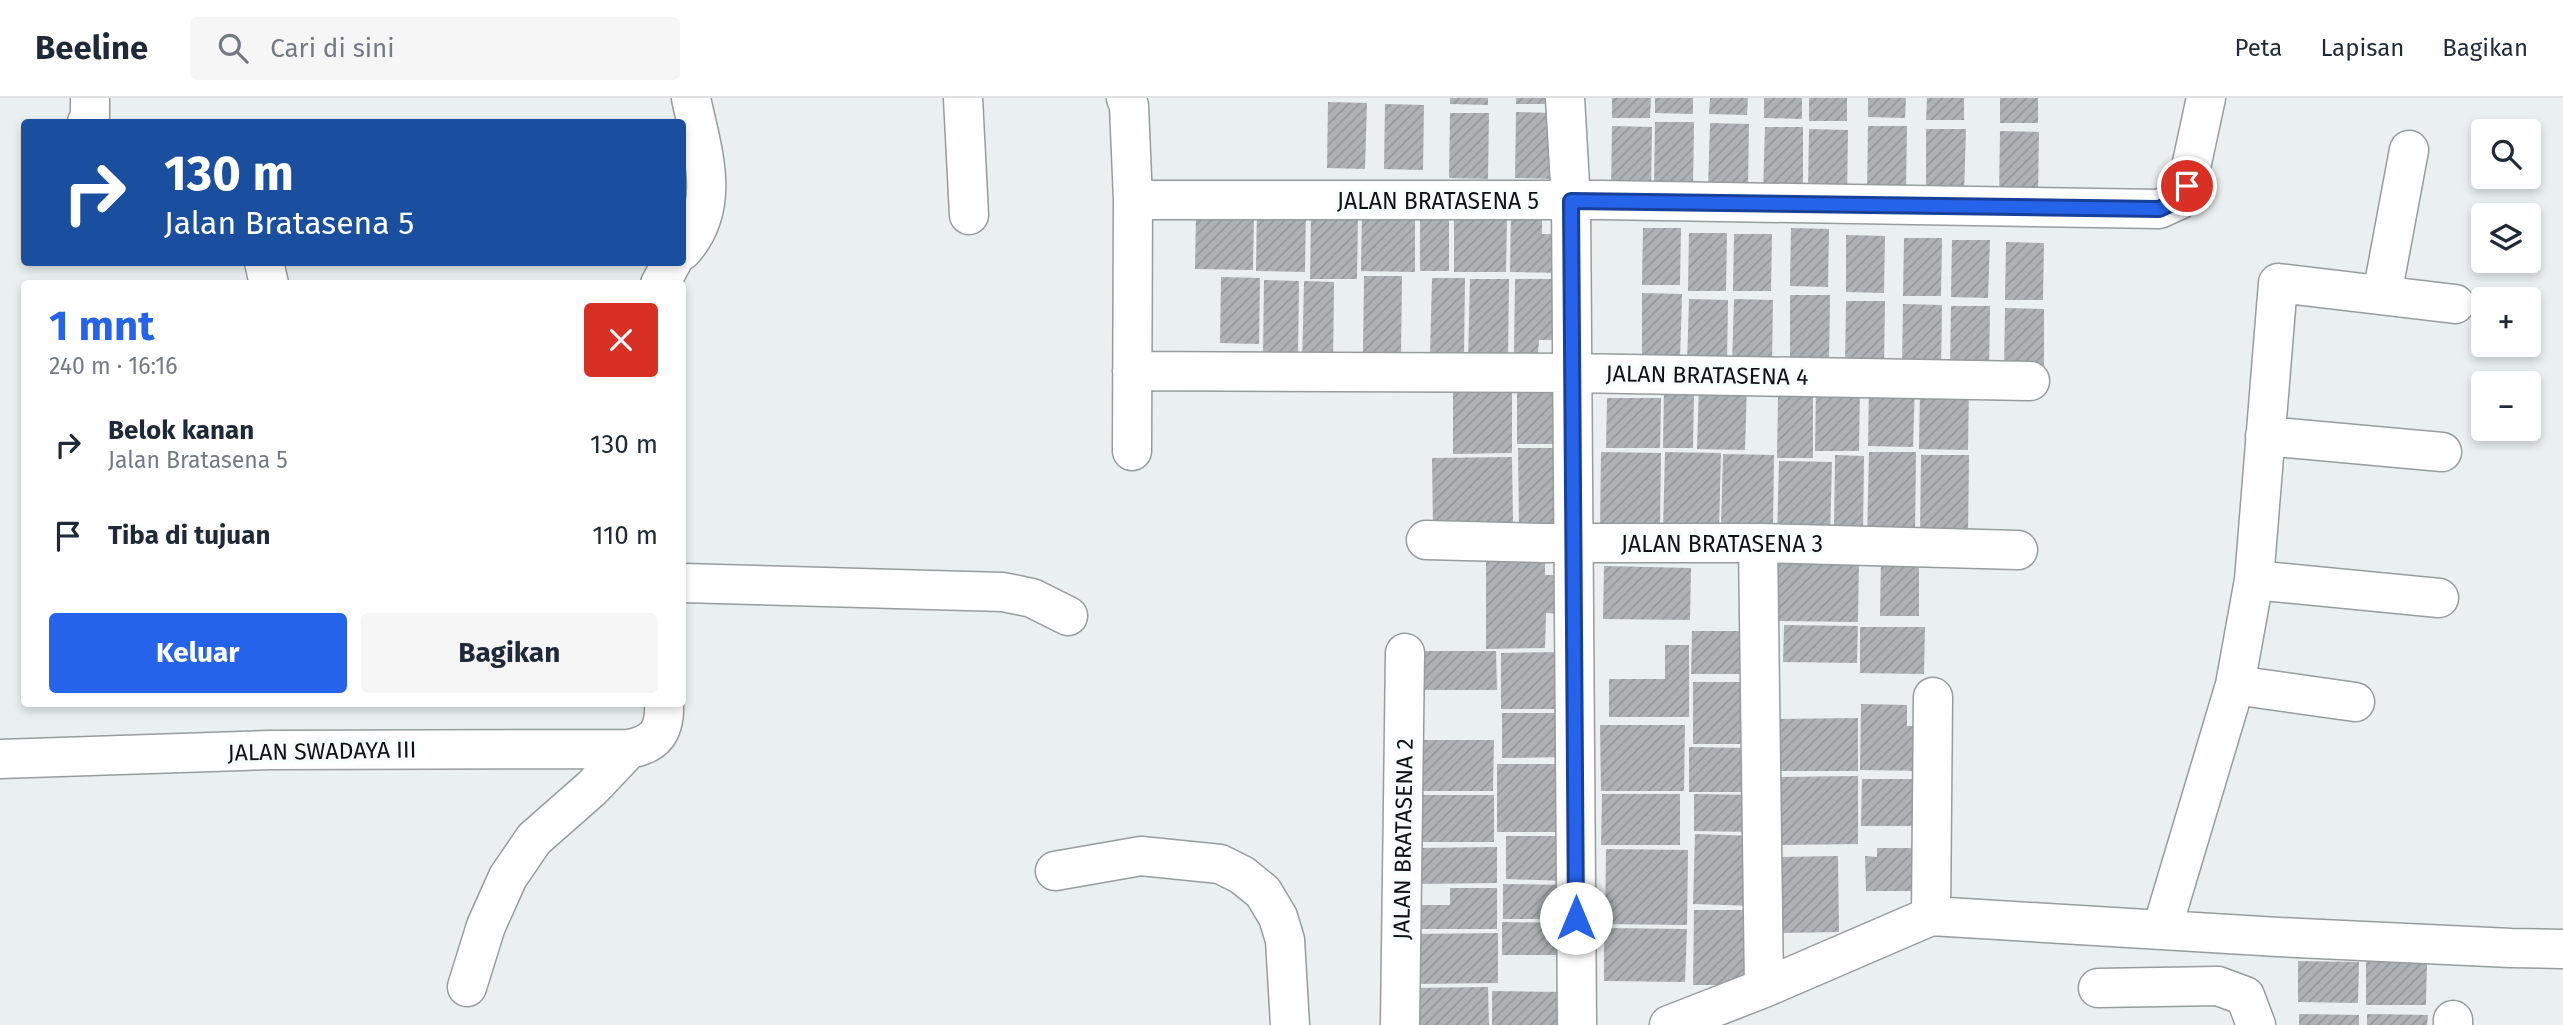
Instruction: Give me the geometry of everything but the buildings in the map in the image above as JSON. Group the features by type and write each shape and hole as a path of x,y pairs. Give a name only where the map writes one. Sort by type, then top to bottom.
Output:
{"street":[{"path":"90,98 90,119"},
{"path":"686,246 700,227 706,203 706,172 691,98"},
{"path":"963,98 969,215"},
{"path":"1126,98 1129,106 1133,200 1132,451"},
{"path":"1565,98 1571,201 1577,1025"},
{"name":"JALAN BRATASENA 5","path":"1133,200 1571,201 2159,209 2179,200 2187,186 2206,98"},
{"path":"2382,295 2409,150"},
{"path":"2162,929 2235,685 2253,580 2278,282 2455,304"},
{"name":"JALAN BRATASENA 4","path":"1132,371 1572,373 2030,381"},
{"path":"2265,436 2442,452"},
{"name":"JALAN BRATASENA 3","path":"1426,540 1573,543 1758,542 2018,550"},
{"path":"1758,542 1764,988"},
{"path":"2253,580 2439,598"},
{"path":"686,583 1003,592 1032,598 1068,616"},
{"name":"JALAN BRATASENA 2","path":"1400,1025 1405,653"},
{"path":"2235,685 2355,702"},
{"path":"1931,916 1933,697"},
{"path":"467,987 486,926 509,877 534,839 637,747 655,737 662,725 664,707"},
{"name":"JALAN SWADAYA III","path":"0,759 269,750 637,747"},
{"path":"1055,871 1141,856 1220,864 1242,875 1263,892 1278,917 1285,940 1290,1025"},
{"path":"1669,1025 1764,988 1931,916 2563,949"},
{"path":"2098,988 2218,986 2245,996 2256,1025"}],"route":[{"path":"1576,918 1571,201 2159,209 2179,200 2187,186"}]}
